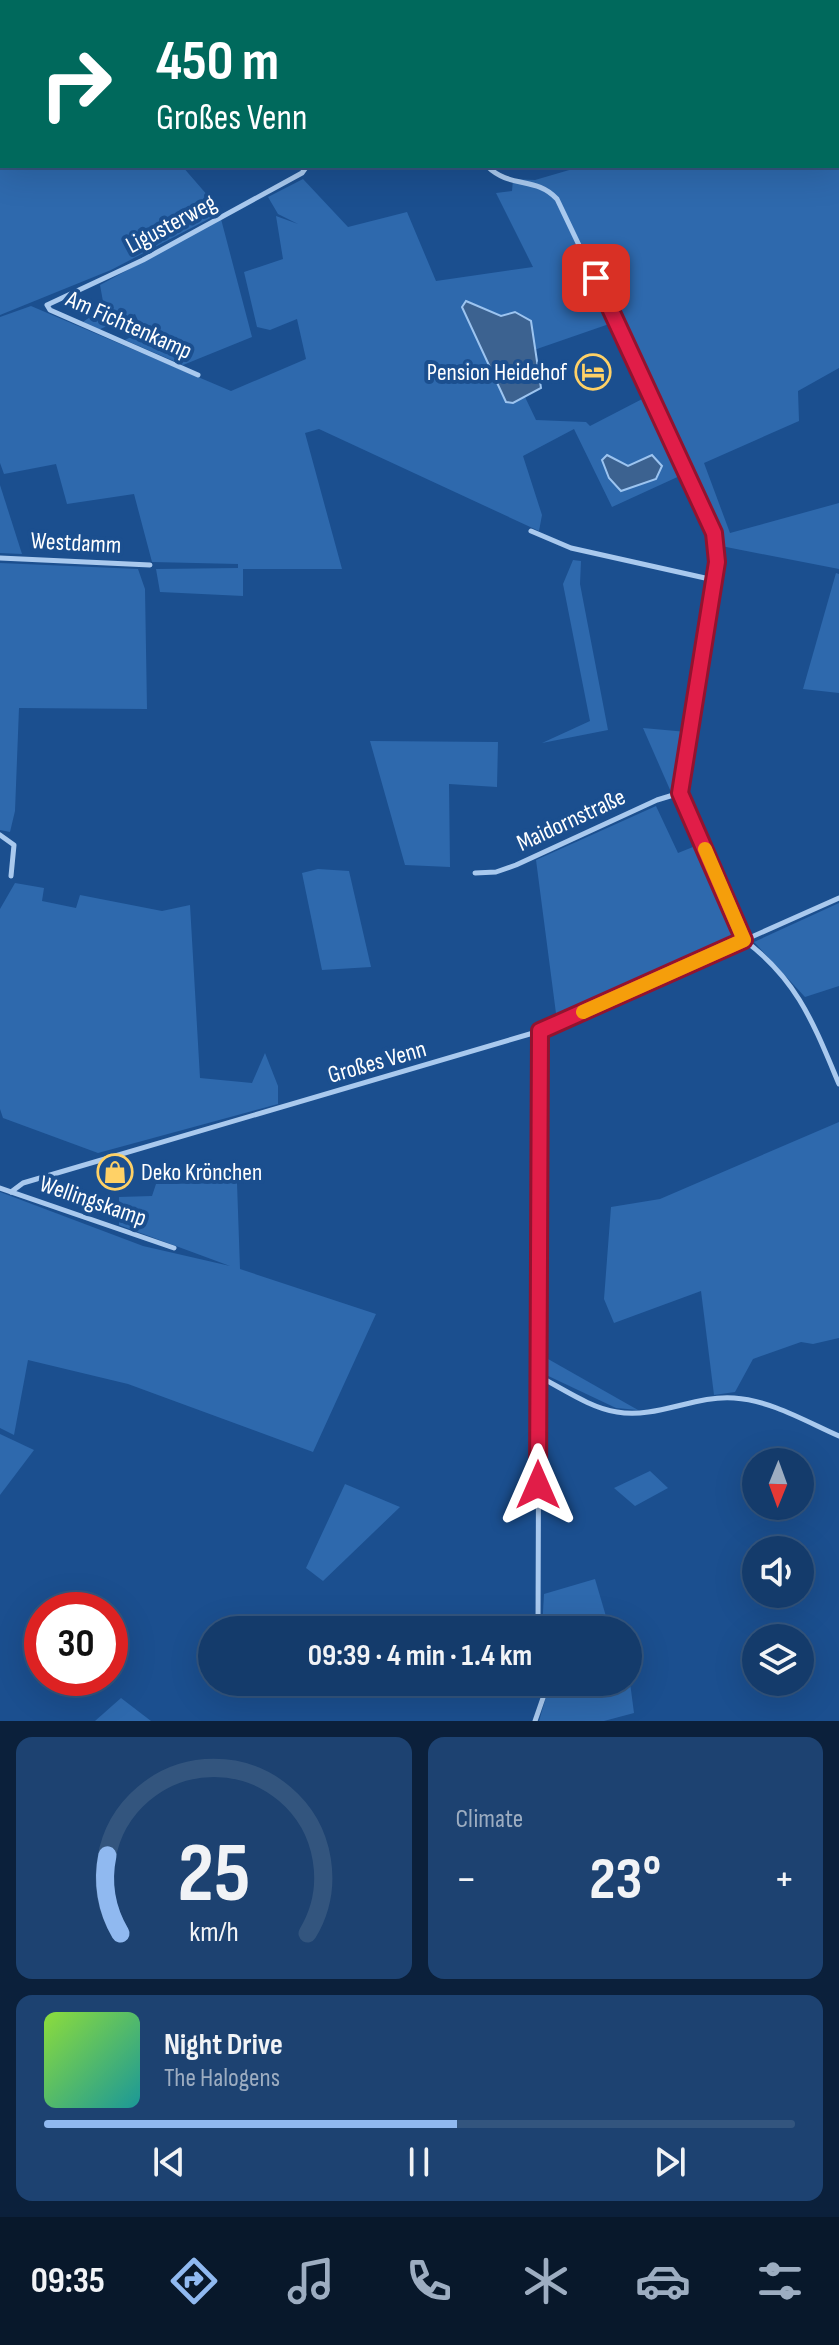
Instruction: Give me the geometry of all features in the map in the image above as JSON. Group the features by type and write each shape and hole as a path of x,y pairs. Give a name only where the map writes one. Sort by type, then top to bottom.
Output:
{"street":[{"name":"Ligusterweg","path":"47,305 143,260 302,173 306,168"},
{"path":"490,168 508,181 543,187 557,199 709,518 717,549 714,580 680,793 744,940 763,954 801,998 839,1084"},
{"name":"Am Fichtenkamp","path":"47,305 50,310 198,375"},
{"path":"531,531 571,548 714,580"},
{"name":"Westdamm","path":"0,558 150,565"},
{"name":"Maidornstraße","path":"475,873 506,869 657,800 680,793"},
{"path":"0,835 14,845 11,876"},
{"name":"Großes Venn","path":"11,1192 23,1183 540,1031 839,898"},
{"path":"538,1616 540,1031"},
{"name":"Wellingskamp","path":"0,1188 174,1248"},
{"path":"538,1376 616,1412 640,1413 695,1401 735,1398 771,1407 839,1436"},
{"path":"535,1721 543,1696"}],"shaded area":[{"path":"0,168 184,168 222,212 111,270 0,315"},
{"path":"576,168 839,168 839,368 798,391 799,421 704,463 730,533 839,503 839,569 721,546 719,532 588,251 580,254 612,323 534,350 530,321 515,312 501,316 477,305 463,307 506,402 525,397 536,420 586,422 590,426 648,396 684,474 612,507 574,429 523,456 542,515 539,531 319,429 305,433 342,569 243,569 243,596 160,592 156,569 238,568 238,564 152,562 134,494 67,504 56,464 4,474 0,463 0,317 31,306 231,391 306,359 297,319 270,330 257,327 244,272 283,259 276,216 298,224 278,214 268,197 303,179 348,227 407,212 436,281 533,267 496,193 512,191 513,179 535,180"},
{"path":"221,219 252,337 183,365 125,340 143,331 135,314 98,330 83,322 104,307 100,285"},
{"path":"466,301 501,316 515,312 531,321 541,388 513,403 506,402 462,307"},
{"path":"607,455 628,466 652,455 662,466 656,479 621,491 609,478 602,460"},
{"path":"0,485 22,554 0,553"},
{"path":"573,560 581,561 580,584 608,730 542,743 590,721 563,584"},
{"path":"0,563 138,569 145,589 147,709 19,708 15,811 10,832 0,830"},
{"path":"836,573 839,574 839,693 803,689"},
{"path":"643,728 687,732 677,790 671,792"},
{"path":"370,741 498,742 497,787 449,784 450,867 405,865"},
{"path":"656,806 678,853 698,845 740,937 557,1021 536,860"},
{"path":"318,869 349,871 371,967 322,970 302,873"},
{"path":"15,883 44,888 42,901 76,908 80,895 162,911 190,905 200,1078 252,1083 265,1053 278,1086 278,1104 98,1153 3,1118 0,1109 0,909"},
{"path":"839,903 839,986 805,997 754,942"},
{"path":"839,1122 839,1338 813,1344 801,1342 753,1359 735,1392 714,1395 701,1291 614,1323 604,1299 611,1207 660,1199"},
{"path":"237,1183 240,1269 376,1314 313,1452 128,1384 28,1360 14,1435 0,1428 0,1192 143,1246 230,1266 119,1225 119,1197 152,1196 156,1184"},
{"path":"541,1355 638,1410 616,1408 542,1373"},
{"path":"0,1434 34,1450 0,1495"},
{"path":"650,1471 668,1488 635,1506 614,1488"},
{"path":"345,1484 400,1507 323,1581 306,1568"},
{"path":"595,1579 606,1616 543,1616 544,1594"},
{"path":"632,1696 634,1713 604,1721 539,1721 546,1697"},
{"path":"121,1698 151,1721 95,1721"}],"slow traffic":[{"path":"583,1012 744,940 705,849"}],"place":[{"name":"Pension Heidehof","path":"593,372"},
{"name":"Deko Krönchen","path":"115,1172"}],"route":[{"path":"538,1485 540,1031 744,940 680,793 717,562 714,533 596,278"}]}
